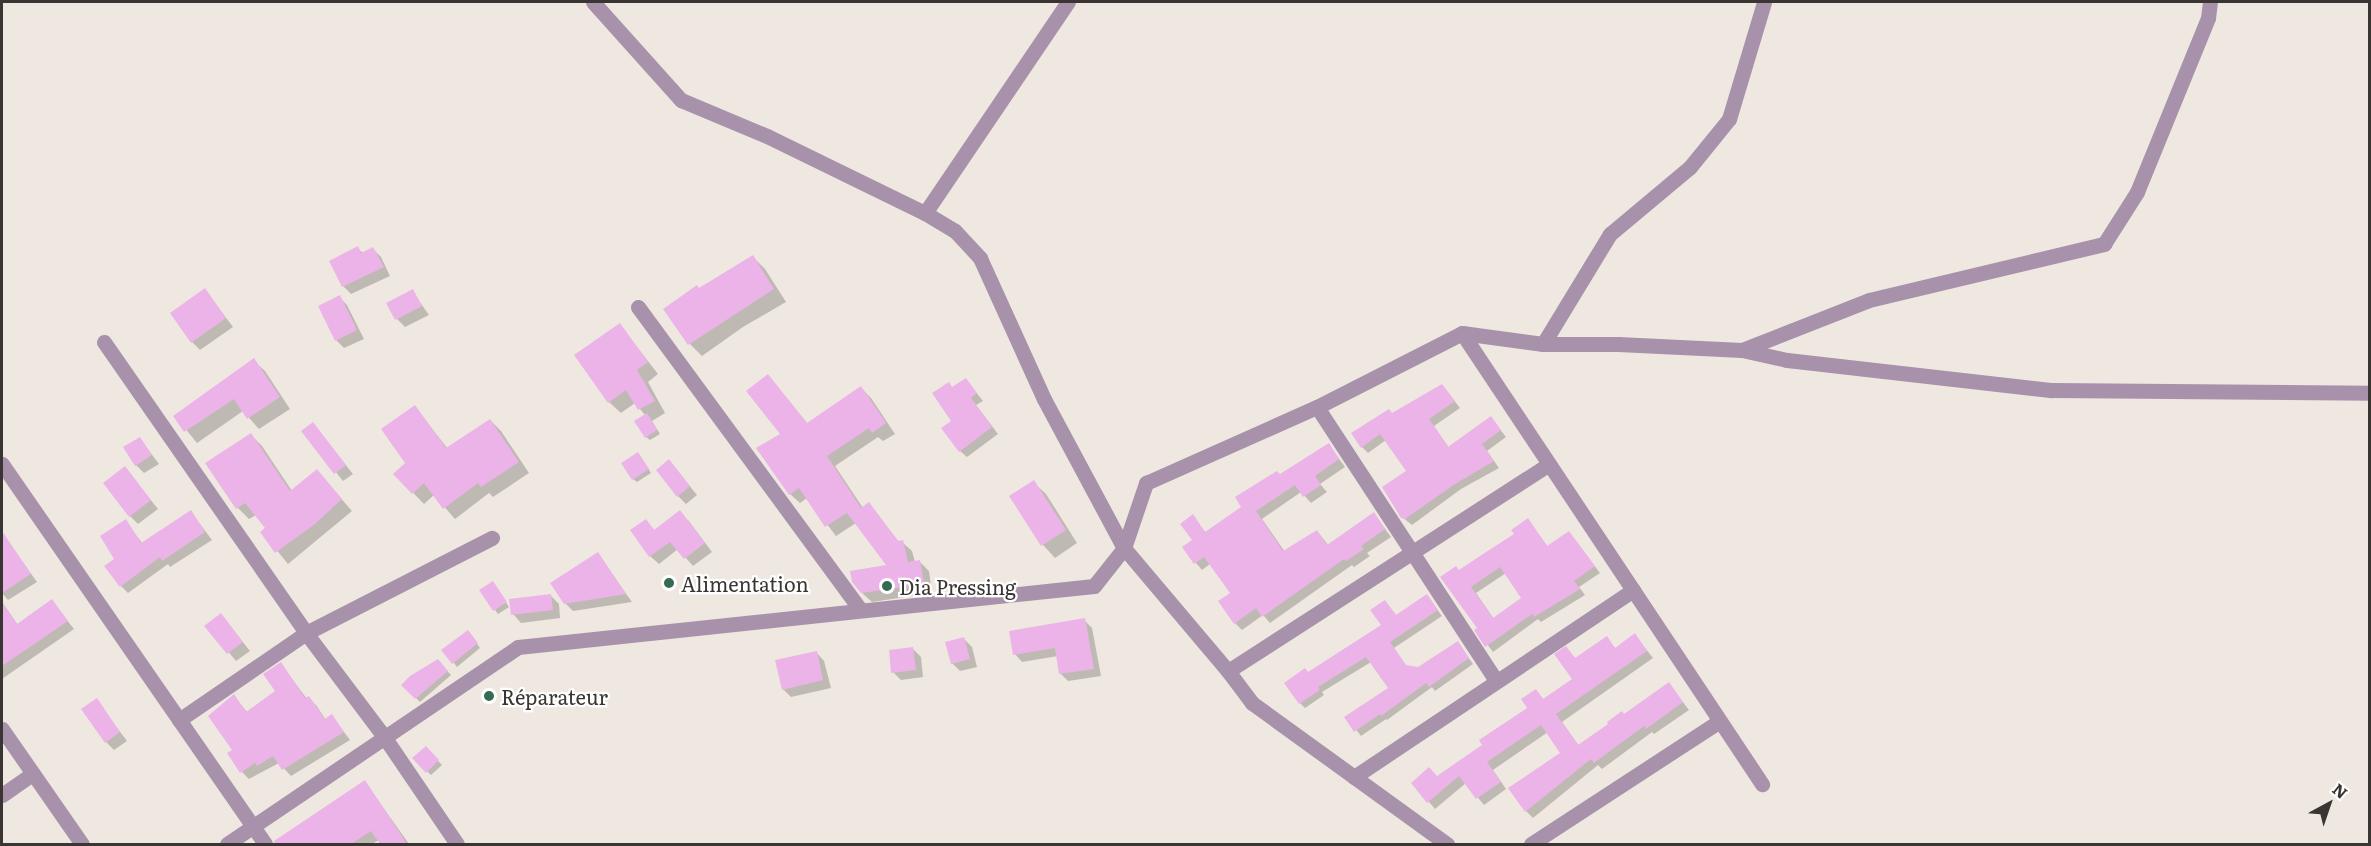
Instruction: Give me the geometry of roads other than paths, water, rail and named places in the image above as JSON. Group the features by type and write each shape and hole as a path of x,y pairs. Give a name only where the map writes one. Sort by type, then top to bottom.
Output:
{"street":[{"path":"593,2 681,100 766,136 925,213 955,231 980,258 1044,399 1124,548 1228,671 1251,703 1447,844"},
{"path":"925,213 1068,2"},
{"path":"1544,344 1610,234 1690,167 1730,119 1764,2"},
{"path":"1743,350 1869,300 2104,244 2137,192 2208,18 2210,2"},
{"path":"638,307 860,609"},
{"path":"1462,333 1762,784"},
{"path":"227,844 518,647 1094,586 1124,548 1146,483 1317,407 1462,333 1544,344 1618,344 1743,350 1787,360 2052,390 2370,393"},
{"path":"104,342 306,633 385,738 457,844"},
{"path":"1317,407 1496,681"},
{"path":"2,464 265,844"},
{"path":"1228,671 1549,464"},
{"path":"179,720 306,633 492,538"},
{"path":"1354,777 1633,590"},
{"path":"1531,844 1720,721"},
{"path":"2,729 82,844"},
{"path":"2,795 33,774"}],"place":[{"name":"Alimentation","path":"669,583"},
{"name":"Dia Pressing","path":"887,586"},
{"name":"Réparateur","path":"489,696"}]}
